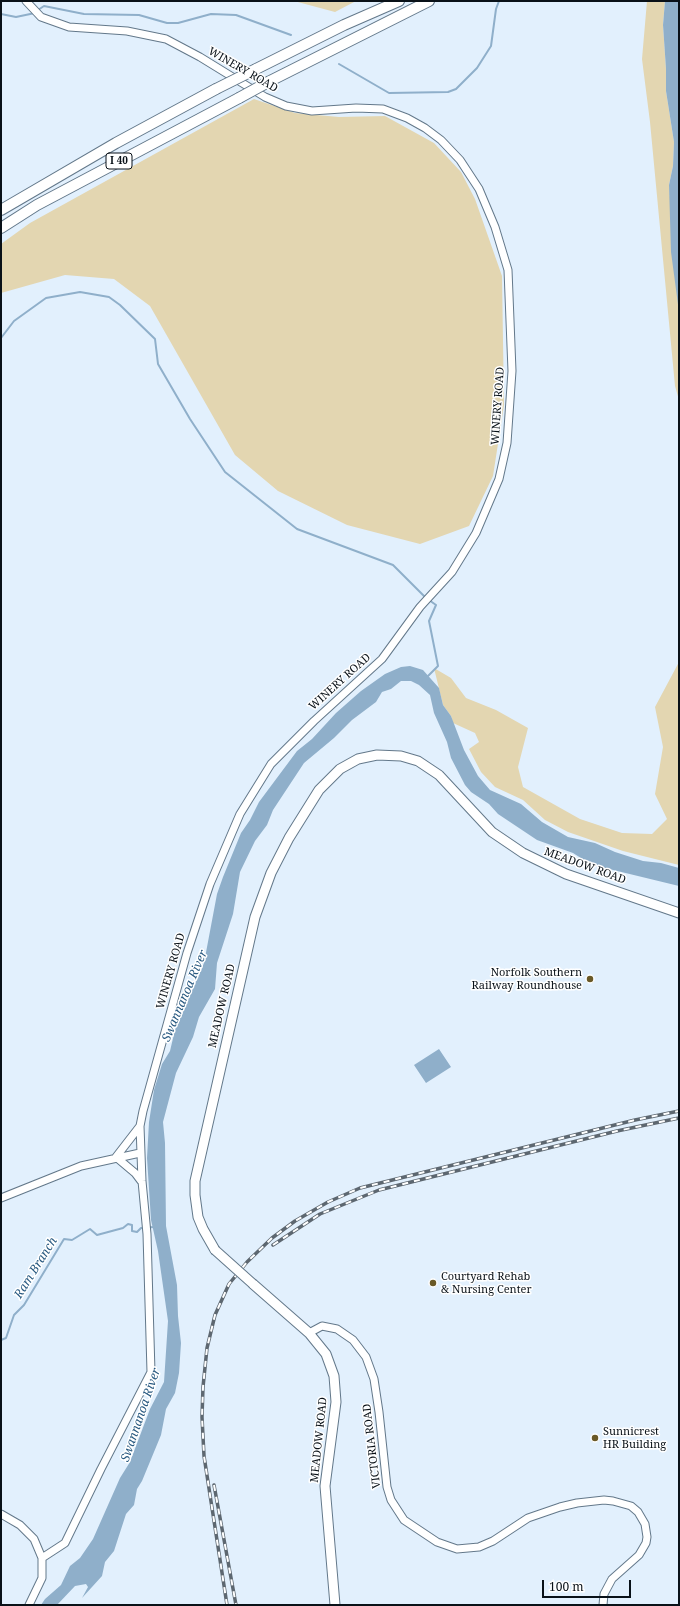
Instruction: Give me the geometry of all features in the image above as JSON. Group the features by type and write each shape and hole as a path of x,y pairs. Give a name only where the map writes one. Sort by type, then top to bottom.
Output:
{"highway":[{"name":"I 40","path":"1,210 116,143 216,88 344,25 399,1"},
{"name":"I 40","path":"1,228 37,205 270,82 429,1"}],"main road":[{"name":"MEADOW ROAD","path":"335,1605 325,1486 336,1393 334,1376 328,1358 310,1333 215,1250 198,1217 195,1195 195,1181 254,924 271,873 289,838 319,790 340,769 363,758 377,755 401,756 418,761 439,775 492,832 523,853 566,874 679,913"}],"street":[{"name":"WINERY ROAD","path":"28,3 41,17 69,27 127,31 166,39 200,57 259,94 286,106 312,111 356,108 383,109 407,118 425,128 440,140 460,160 479,189 495,227 508,270 511,317 511,402 507,443 499,479 476,533 452,572 420,607 382,659 314,721 271,764 240,814 210,884 187,953 140,1126 140,1153 147,1234 152,1372 100,1469 65,1542 42,1558"},
{"path":"116,1157 140,1126"},
{"path":"1,1198 81,1166 116,1157 140,1153"},
{"path":"116,1157 142,1181"},
{"name":"VICTORIA ROAD","path":"310,1333 322,1326 337,1329 352,1340 366,1358 371,1369 376,1390 387,1487 391,1500 404,1520 437,1542 457,1549 467,1550 479,1547 493,1541 528,1518 577,1503 604,1500 613,1501 631,1506 638,1512 645,1524 647,1537 646,1543 639,1555 612,1579 604,1594 603,1605"},
{"path":"1,1514 20,1525 34,1539 42,1558 42,1578 29,1605"}],"shaded area":[{"path":"294,1 356,1 335,12"},
{"path":"647,1 665,1 663,25 666,91 674,142 673,166 669,185 679,312 679,400 675,386 650,122 642,59"},
{"path":"254,99 295,113 339,117 385,116 434,143 461,172 475,199 502,276 504,405 493,476 469,526 420,544 347,525 278,491 235,455 150,306 114,279 65,275 1,293 1,244 30,223"},
{"path":"679,662 679,865 623,851 568,832 545,820 523,800 495,787 481,772 469,749 479,742 475,733 453,723 451,716 443,705 434,668 451,678 466,698 496,710 528,728 518,767 523,787 580,819 622,833 652,834 667,819 655,794 663,747 655,707"}],"water":[{"path":"665,1 679,1 679,312 671,252 669,185 673,166 674,142 666,91 663,25"},
{"path":"410,666 423,670 439,688 443,705 451,716 464,750 478,776 490,790 521,804 542,822 568,837 595,843 615,852 643,861 661,863 679,868 679,886 605,868 584,860 573,853 537,840 498,814 489,804 471,792 465,785 451,758 447,742 434,713 430,695 419,685 411,681 401,681 391,689 382,692 376,702 352,720 334,738 304,763 273,810 267,825 255,841 240,872 233,914 217,963 215,989 199,1017 193,1037 176,1073 163,1122 165,1143 166,1226 177,1285 181,1343 179,1373 175,1393 166,1409 161,1435 142,1481 137,1489 134,1505 126,1514 114,1551 105,1562 102,1576 82,1598 88,1587 86,1584 75,1586 57,1605 41,1605 45,1599 61,1585 70,1566 80,1558 93,1539 120,1478 130,1462 150,1409 164,1382 168,1321 158,1251 151,1220 147,1158 149,1122 154,1090 162,1064 170,1051 175,1030 204,963 217,894 223,877 241,833 250,820 259,802 297,751 312,739 336,713 361,691 385,674 401,667"},
{"path":"439,1049 451,1067 426,1083 414,1065"}],"waterway":[{"path":"339,64 389,93 448,92 456,89 477,68 491,46 496,9 499,1"},
{"path":"38,10 44,6 84,14 139,15 167,23 178,23 211,14 236,15 291,35"},
{"path":"1,14 16,17 35,13"},
{"path":"1,338 14,321 46,298 80,292 109,297 120,305 155,339 158,364 190,419 225,472 297,529 393,565 425,597"},
{"path":"427,677 438,666 429,621 436,605 429,600"},
{"name":"Ram Branch","path":"1,1340 6,1338 14,1315 24,1305 64,1239 72,1240 90,1229 97,1235 123,1228 128,1224 132,1225 132,1231 137,1232 141,1228 154,1227"}],"railway":[{"path":"227,1605 204,1456 202,1417 203,1387 207,1348 215,1315 229,1284 247,1262 272,1238 295,1221 328,1202 360,1188 635,1120 679,1111"},
{"path":"273,1245 320,1214 379,1190 617,1131 679,1118"},
{"path":"214,1485 236,1605"}],"place":[{"name":"Norfolk Southern Railway Roundhouse","path":"590,979"},
{"name":"Courtyard Rehab & Nursing Center","path":"433,1283"},
{"name":"Sunnicrest HR Building","path":"595,1438"}],"water label":[{"name":"Swannanoa River","path":"185,996"},
{"name":"Swannanoa River","path":"141,1415"}]}
